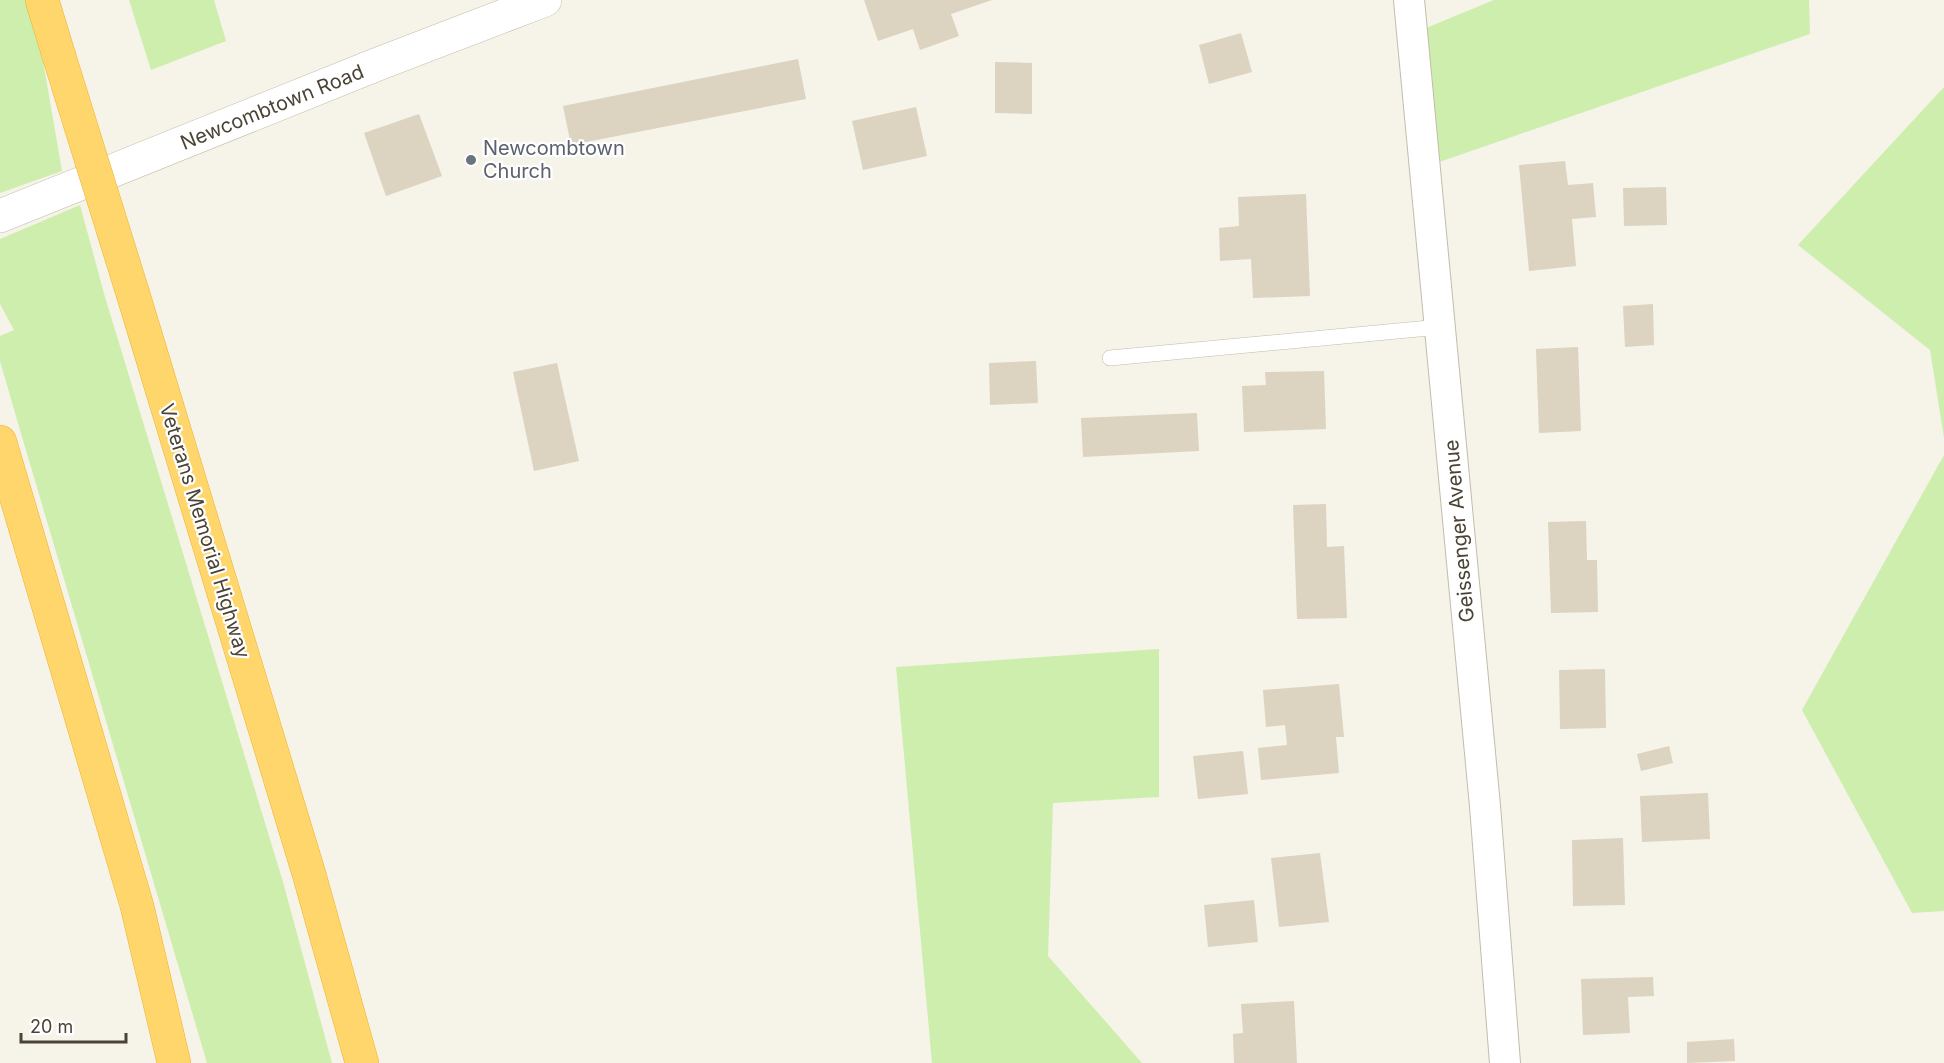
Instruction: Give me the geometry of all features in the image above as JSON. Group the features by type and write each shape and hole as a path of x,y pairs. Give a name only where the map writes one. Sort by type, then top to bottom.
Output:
{"highway":[{"name":"Veterans Memorial Highway","path":"42,0 309,874 362,1063"},
{"path":"0,442 137,906 174,1063"}],"street":[{"name":"Newcombtown Road","path":"0,216 378,64 545,0"},
{"name":"Geissenger Avenue","path":"1409,0 1485,806 1505,1063"}],"lane":[{"path":"1110,358 1440,327"}],"green space":[{"path":"0,0 25,0 43,61 62,171 0,193"},
{"path":"129,0 214,0 226,41 151,70"},
{"path":"1494,0 1809,0 1810,34 1425,167 1414,33"},
{"path":"1944,87 1944,438 1930,350 1798,245"},
{"path":"80,205 105,297 283,882 332,1063 207,1063 20,430 0,361 0,336 14,330 0,304 0,239"},
{"path":"1944,455 1944,911 1912,913 1802,710"},
{"path":"1159,649 1159,797 1053,803 1048,956 1142,1063 932,1063 896,667"}],"building":[{"path":"864,0 992,0 951,14 959,36 920,50 913,29 878,41"},
{"path":"1241,33 1252,72 1209,84 1199,45"},
{"path":"798,59 806,99 571,145 563,106"},
{"path":"995,62 1032,63 1032,114 995,113"},
{"path":"916,107 927,156 863,170 852,121"},
{"path":"419,114 442,176 386,196 364,133"},
{"path":"1565,161 1568,185 1593,183 1596,217 1572,219 1576,266 1529,271 1519,165"},
{"path":"1666,187 1667,225 1624,226 1623,188"},
{"path":"1306,194 1310,296 1253,298 1251,259 1220,261 1219,228 1239,226 1238,197"},
{"path":"1653,304 1654,345 1625,347 1623,306"},
{"path":"1578,347 1581,431 1539,433 1536,349"},
{"path":"1036,361 1038,403 990,405 989,363"},
{"path":"557,363 579,461 534,471 513,372"},
{"path":"1324,371 1326,429 1244,432 1242,386 1266,385 1265,372"},
{"path":"1197,413 1199,451 1083,457 1081,418"},
{"path":"1326,504 1327,547 1344,546 1347,618 1297,619 1293,505"},
{"path":"1586,521 1587,560 1597,560 1598,612 1551,613 1548,522"},
{"path":"1605,669 1606,728 1560,729 1559,670"},
{"path":"1339,684 1344,737 1336,737 1339,773 1261,780 1258,748 1287,745 1285,725 1266,727 1263,690"},
{"path":"1669,746 1673,763 1641,771 1637,754"},
{"path":"1243,751 1248,794 1198,799 1193,756"},
{"path":"1708,793 1710,839 1642,842 1640,796"},
{"path":"1623,838 1625,905 1573,906 1572,840"},
{"path":"1320,853 1329,922 1279,927 1271,858"},
{"path":"1254,900 1258,942 1208,947 1204,905"},
{"path":"1653,977 1654,996 1628,997 1630,1033 1583,1035 1581,979"},
{"path":"1294,1001 1297,1063 1234,1063 1233,1034 1243,1033 1241,1004"},
{"path":"1734,1039 1735,1061 1687,1063 1687,1042"}],"place":[{"name":"Newcombtown Church","path":"471,160"}]}
